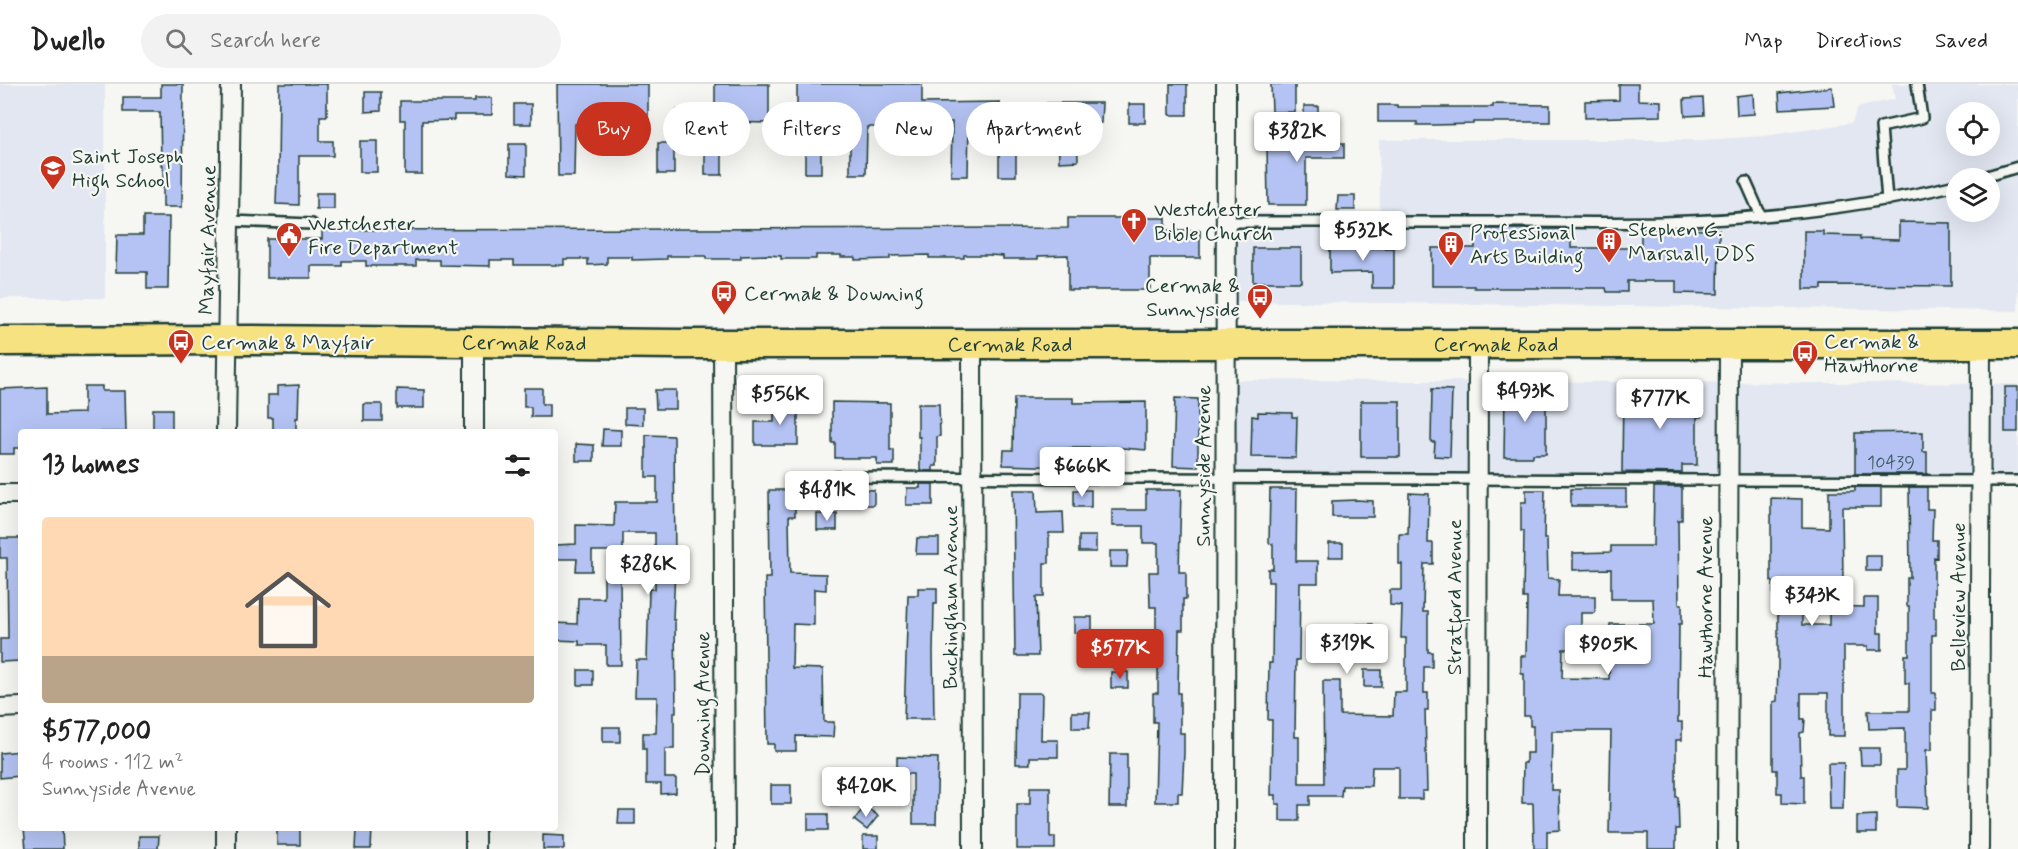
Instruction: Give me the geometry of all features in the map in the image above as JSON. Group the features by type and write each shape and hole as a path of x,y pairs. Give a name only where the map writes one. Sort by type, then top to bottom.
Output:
{"main road":[{"name":"Cermak Road","path":"0,341 228,340 723,344 2018,344"}],"street":[{"name":"Mayfair Avenue","path":"226,429 231,84"},
{"name":"Sunnyside Avenue","path":"1225,849 1226,84"},
{"path":"474,342 474,429"},
{"name":"Downing Avenue","path":"723,344 725,849"},
{"name":"Buckingham Avenue","path":"972,344 974,849"},
{"name":"Stratford Avenue","path":"1477,849 1478,345"},
{"name":"Hawthorne Avenue","path":"1727,849 1729,345"},
{"name":"Belleview Avenue","path":"1979,849 1981,345"},
{"path":"0,494 18,494"},
{"path":"0,708 18,707"},
{"path":"226,831 226,849"},
{"path":"475,831 475,849"}],"lane":[{"path":"1887,200 1881,127 1922,118 1917,84"},
{"path":"2000,172 2018,167"},
{"path":"1746,182 1761,216"},
{"path":"1226,222 1652,222 1761,216 1887,200 1946,187"},
{"path":"230,221 312,224"},
{"path":"836,477 2018,481"}],"shaded area":[{"name":"Saint Joseph High School","path":"0,84 105,84 105,298 0,298"},
{"path":"1892,84 2018,84 2018,311 1231,301 1230,213 1380,214 1379,140 1702,140 1765,136 1852,123 1857,108 1895,99"},
{"path":"1227,380 2018,384 2018,483 1228,473"}],"building":[{"path":"161,84 183,84 182,207 163,207 160,112 123,112 123,97 161,97"},
{"path":"279,84 327,84 327,116 320,116 320,141 333,141 333,156 299,156 299,205 276,204"},
{"path":"557,84 648,84 648,102 576,102 574,176 558,176"},
{"path":"715,84 769,84 769,102 762,102 762,123 750,123 750,102 715,102"},
{"path":"797,84 922,84 922,102 874,102 874,127 867,127 866,174 850,174 850,156 862,156 862,102 797,102"},
{"path":"1170,84 1187,84 1187,115 1170,115"},
{"path":"1271,84 1295,84 1295,112 1272,112"},
{"path":"1619,84 1638,84 1638,100 1661,101 1661,116 1585,118 1585,101 1619,100"},
{"path":"1832,87 1834,106 1780,109 1779,93"},
{"path":"365,92 381,92 381,111 365,112"},
{"path":"1753,94 1754,114 1737,115 1736,96"},
{"path":"475,98 492,98 492,115 454,115 454,120 422,121 422,174 405,174 405,120 400,120 400,101 475,101"},
{"path":"1703,98 1704,115 1685,116 1684,99"},
{"path":"966,102 968,176 951,176 951,156 954,156 954,103"},
{"path":"514,104 531,104 531,124 514,124"},
{"path":"1129,104 1145,104 1145,123 1129,123"},
{"path":"1493,104 1550,105 1550,122 1417,125 1417,122 1378,122 1378,105 1493,107"},
{"path":"1304,106 1318,106 1318,143 1344,143 1344,158 1306,158 1306,205 1268,205 1267,145 1304,145"},
{"path":"360,141 377,141 377,172 360,172"},
{"path":"658,143 663,143 663,156 674,156 674,174 658,174"},
{"path":"509,144 526,144 526,175 509,174"},
{"path":"705,156 722,156 722,175 705,175"},
{"path":"805,156 821,156 821,173 805,173"},
{"path":"999,156 1016,156 1016,176 999,176"},
{"path":"1059,156 1078,156 1078,161 1059,162"},
{"path":"316,193 334,193 334,209 316,209"},
{"path":"1338,196 1355,196 1355,210 1337,210"},
{"path":"143,217 169,217 168,289 147,289 147,272 116,272 117,235 143,235"},
{"path":"1068,218 1166,218 1166,230 1200,230 1200,258 1150,258 1150,290 1068,290 1068,255 1038,256 1038,259 1003,259 1003,256 989,255 929,258 929,255 855,260 855,257 841,257 841,255 816,255 816,259 781,259 781,256 767,255 741,256 741,259 667,256 667,259 632,260 632,257 607,257 607,264 588,265 588,259 564,259 564,265 514,265 514,260 490,260 490,266 440,265 440,260 416,260 416,266 366,266 366,261 342,261 342,266 311,266 311,278 267,278 267,239 322,239 322,230 1068,228"},
{"path":"1899,222 1951,223 1951,286 1822,285 1822,289 1804,289 1804,231 1823,231 1823,235 1860,236 1860,239 1899,240"},
{"path":"1475,229 1571,229 1571,248 1641,248 1641,229 1719,230 1718,294 1676,293 1676,281 1627,281 1627,292 1607,292 1606,288 1432,286 1432,248 1475,248"},
{"path":"1354,238 1354,248 1394,248 1394,288 1372,288 1372,272 1330,273 1330,239"},
{"path":"1253,248 1301,248 1301,282 1253,282"},
{"path":"299,385 296,429 273,429 273,418 268,418 268,395 277,395 277,386"},
{"path":"84,386 102,386 102,391 125,391 126,429 18,429 18,448 14,448 14,454 0,454 0,389 47,387 47,414 84,413"},
{"path":"1677,386 1695,386 1695,392 1701,393 1701,417 1697,417 1697,465 1682,465 1682,473 1622,472 1623,391 1677,392"},
{"path":"2005,387 2018,387 2018,432 2005,432"},
{"path":"524,388 542,388 542,404 549,404 549,417 531,417 531,407 524,407"},
{"path":"1515,388 1546,391 1546,454 1533,454 1533,457 1504,457 1505,392 1515,392"},
{"path":"397,389 424,390 424,408 397,408"},
{"path":"1432,389 1452,390 1450,457 1434,456 1435,442 1431,442"},
{"path":"655,390 676,390 676,409 656,409"},
{"path":"1014,398 1073,398 1073,403 1146,402 1146,450 1069,448 1069,467 1003,465 1004,450 1013,450"},
{"path":"1175,398 1198,399 1198,467 1173,466"},
{"path":"774,400 798,400 798,445 755,445 755,422 774,422"},
{"path":"1361,401 1400,401 1400,457 1361,457"},
{"path":"832,402 890,403 890,450 894,450 894,465 877,465 877,458 835,458 835,443 832,443"},
{"path":"364,404 382,404 382,421 364,421"},
{"path":"918,404 939,404 940,436 937,437 937,466 933,466 933,471 920,471"},
{"path":"625,408 643,408 643,425 625,424"},
{"path":"153,409 172,409 172,429 153,429"},
{"path":"1258,412 1292,413 1292,417 1297,417 1296,458 1251,457 1252,416 1258,417"},
{"path":"603,429 621,430 621,446 602,446"},
{"path":"1923,432 1923,452 1927,452 1927,474 1855,474 1855,433"},
{"path":"646,435 674,436 673,620 675,620 676,712 674,712 674,749 665,749 665,778 676,778 676,793 661,794 661,784 646,784 646,749 643,749 643,733 656,733 657,697 635,697 636,660 647,660 649,589 655,589 655,533 623,533 623,551 592,551 592,571 576,571 577,559 558,559 558,545 576,544 576,525 614,526 615,502 657,502 657,477 646,477"},
{"path":"576,444 594,445 594,461 576,461"},
{"path":"920,484 933,484 933,505 906,505 907,488 920,488"},
{"path":"1654,487 1682,487 1682,520 1678,520 1679,604 1682,604 1682,624 1679,624 1678,722 1682,722 1682,740 1676,740 1676,797 1678,797 1679,829 1676,829 1676,849 1648,849 1648,833 1609,833 1611,731 1552,731 1551,790 1559,790 1560,830 1547,831 1547,849 1534,849 1533,803 1522,803 1523,763 1526,763 1526,753 1533,753 1533,726 1530,726 1530,716 1524,716 1524,674 1521,674 1521,656 1526,656 1527,598 1523,598 1524,531 1521,531 1521,502 1526,502 1526,490 1545,490 1544,539 1547,539 1548,578 1559,579 1558,596 1595,596 1595,613 1581,613 1581,649 1563,649 1562,678 1609,679 1610,624 1654,624 1653,599 1611,599 1611,569 1573,570 1573,553 1611,552 1611,546 1653,546"},
{"path":"1855,487 1881,487 1881,507 1842,507 1843,581 1802,582 1802,625 1829,625 1829,606 1864,607 1864,598 1878,598 1878,633 1882,633 1882,650 1868,650 1868,646 1844,646 1844,736 1828,736 1828,693 1801,693 1801,719 1805,719 1804,732 1800,733 1804,804 1782,803 1782,793 1777,793 1777,770 1773,770 1773,702 1777,701 1778,607 1773,607 1773,582 1771,581 1771,498 1802,499 1802,527 1829,528 1829,491 1855,491"},
{"path":"1909,487 1927,487 1927,509 1933,509 1932,540 1937,540 1937,558 1934,557 1936,635 1932,635 1932,693 1936,693 1936,710 1932,710 1932,750 1926,750 1928,808 1897,807 1897,770 1905,770 1905,728 1869,729 1868,711 1909,711 1909,683 1905,683 1905,655 1909,655 1907,578 1910,578"},
{"path":"857,489 874,490 874,505 857,505"},
{"path":"1270,489 1297,489 1296,561 1318,561 1318,583 1300,583 1295,737 1299,737 1299,783 1324,783 1323,681 1340,681 1340,715 1393,716 1394,692 1406,692 1406,638 1401,638 1402,606 1390,605 1390,590 1402,590 1399,534 1408,534 1409,493 1429,494 1428,543 1433,543 1433,564 1424,564 1423,612 1428,612 1428,652 1432,652 1432,667 1424,667 1424,693 1428,693 1428,710 1425,710 1427,791 1422,791 1422,799 1399,799 1399,767 1372,767 1371,786 1342,786 1341,796 1310,796 1310,805 1299,805 1299,821 1280,821 1280,804 1276,804 1276,795 1271,795 1272,720 1268,720 1269,663 1272,663 1273,582 1268,582 1268,569 1273,569 1273,544 1269,543"},
{"path":"1571,489 1626,489 1626,506 1571,506"},
{"path":"769,490 795,490 795,516 789,516 790,573 826,574 826,590 814,589 814,625 793,624 792,668 823,669 824,722 834,722 833,737 796,736 796,751 774,751 774,744 767,744 765,578 770,578"},
{"path":"1013,490 1036,490 1037,513 1063,512 1064,533 1049,533 1049,563 1044,563 1044,597 1036,597 1038,656 1015,656"},
{"path":"1074,490 1091,490 1091,507 1074,507"},
{"path":"1146,490 1181,490 1179,572 1186,572 1186,599 1183,599 1183,630 1179,630 1178,693 1180,693 1180,733 1184,733 1184,753 1182,793 1178,793 1178,802 1155,802 1157,722 1153,722 1153,693 1158,693 1158,647 1156,607 1150,607 1149,572 1158,572 1158,543 1143,543 1143,526 1112,526 1112,510 1146,510"},
{"path":"1332,501 1373,501 1373,517 1332,517"},
{"path":"817,514 837,514 837,530 817,530"},
{"path":"1079,536 1096,536 1096,552 1079,552"},
{"path":"0,538 18,538 18,661 0,662 0,639 8,639 7,558 0,558"},
{"path":"917,538 939,538 939,554 916,554"},
{"path":"1329,543 1343,543 1343,557 1329,557"},
{"path":"1110,551 1128,551 1127,567 1110,567"},
{"path":"1866,556 1881,556 1881,571 1866,571"},
{"path":"604,576 620,577 621,665 606,665 606,645 579,645 579,641 558,640 558,623 577,624 578,598 604,598"},
{"path":"918,588 937,588 937,604 934,604 934,719 904,719 908,595 918,595"},
{"path":"1074,617 1092,617 1092,633 1074,633"},
{"path":"1357,624 1373,624 1373,645 1357,645"},
{"path":"578,670 593,670 593,685 578,685"},
{"path":"1364,670 1381,670 1381,687 1364,687"},
{"path":"1111,672 1128,672 1128,688 1111,688"},
{"path":"1017,693 1042,693 1041,740 1058,740 1058,757 1030,757 1030,764 1016,764"},
{"path":"1072,712 1090,712 1089,728 1072,728"},
{"path":"603,727 620,727 620,742 603,742"},
{"path":"1860,748 1880,748 1880,765 1861,765"},
{"path":"18,751 18,776 0,778 0,753"},
{"path":"1110,754 1127,754 1127,807 1109,807"},
{"path":"897,757 938,758 936,824 913,824 913,774 897,774"},
{"path":"1828,763 1844,763 1843,809 1829,809"},
{"path":"771,785 791,785 791,804 771,804"},
{"path":"1030,787 1050,787 1050,837 1055,837 1055,849 1017,849 1017,804 1030,804"},
{"path":"831,789 847,789 846,805 831,805"},
{"path":"865,806 878,816 867,830 854,820"},
{"path":"619,810 635,810 635,824 618,824"},
{"path":"808,814 828,814 828,830 808,830"},
{"path":"1876,815 1876,833 1857,833 1857,816"},
{"path":"24,831 62,831 63,849 26,849"},
{"path":"277,831 300,831 300,845 277,845"},
{"path":"357,831 372,831 371,849 356,849"},
{"path":"543,835 564,836 564,849 543,849"},
{"path":"139,836 159,836 158,849 139,849"},
{"path":"863,836 878,836 878,849 863,849"}],"place":[{"name":"Saint Joseph High School","path":"53,191"},
{"name":"Westchester Bible Church","path":"1134,244"},
{"name":"Westchester Fire Department","path":"289,258"},
{"name":"Stephen G. Marshall, DDS","path":"1609,264"},
{"name":"Professional Arts Building","path":"1451,267"},
{"name":"Cermak & Downing","path":"724,316"},
{"name":"Cermak & Sunnyside","path":"1260,320"},
{"name":"Cermak & Mayfair","path":"181,365"},
{"name":"Cermak & Hawthorne","path":"1805,376"}]}
